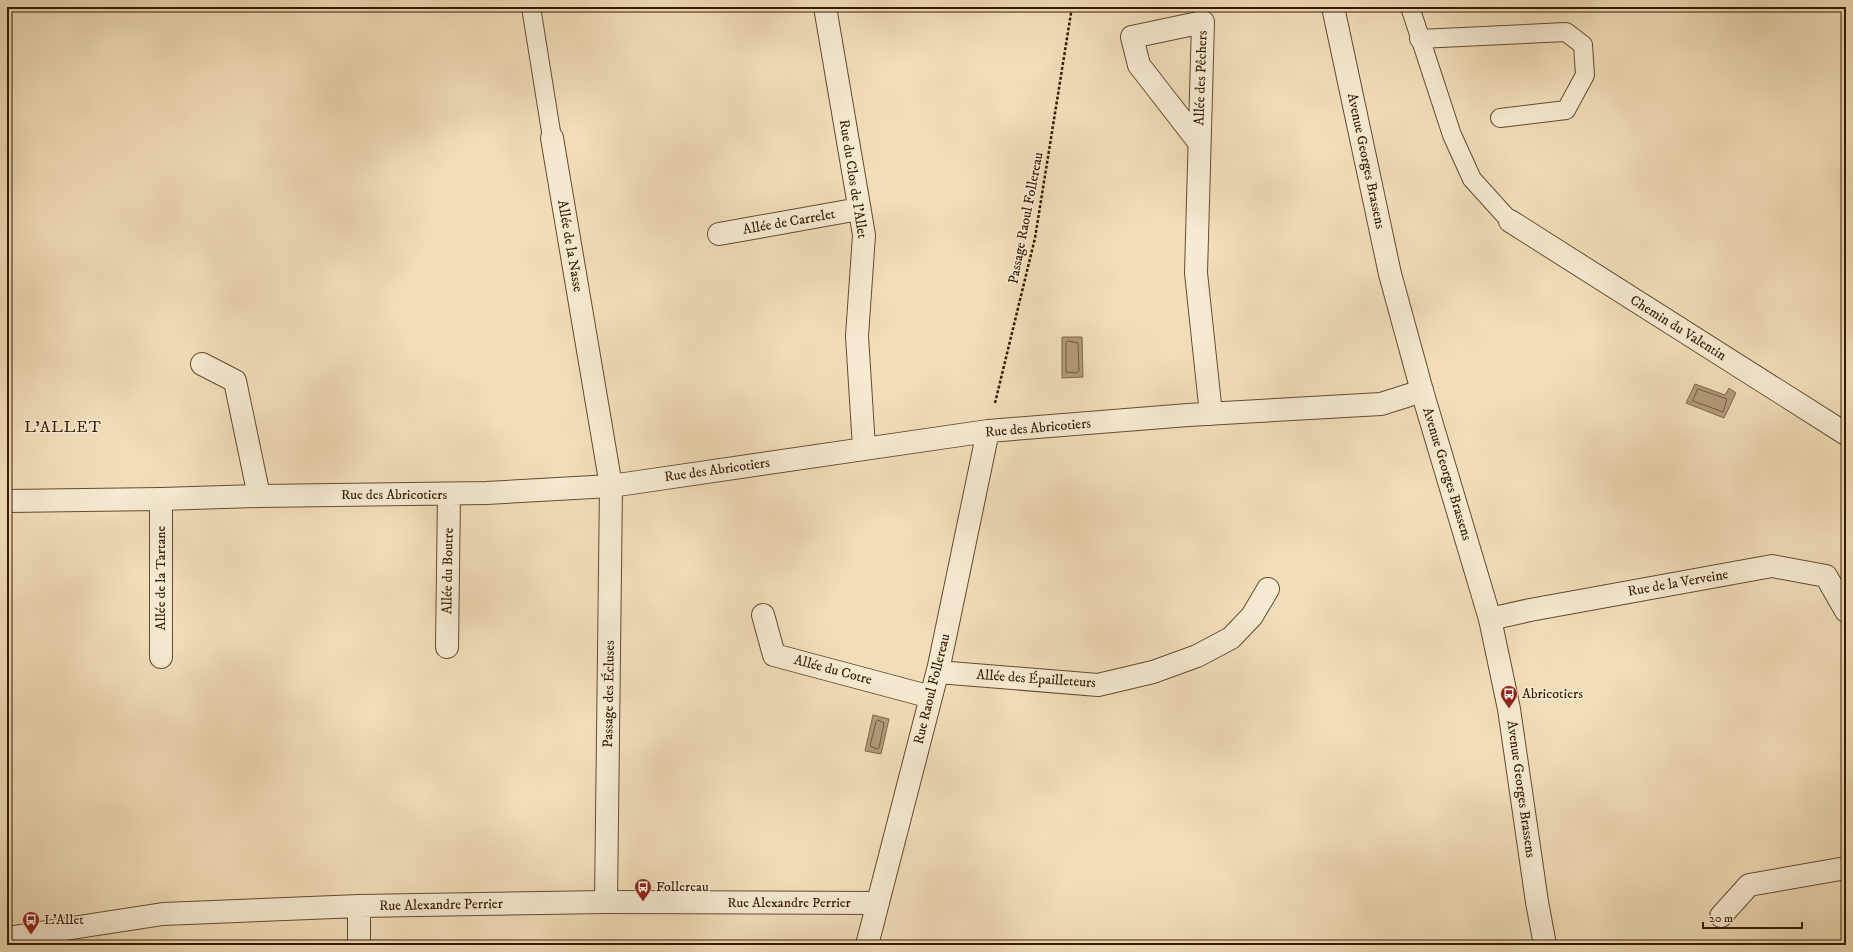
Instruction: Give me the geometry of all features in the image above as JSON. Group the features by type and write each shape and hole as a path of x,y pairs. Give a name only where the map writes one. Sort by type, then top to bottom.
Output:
{"street":[{"name":"Rue du Clos de l'Allet","path":"825,7 864,236 857,336 864,448"},
{"name":"Avenue Georges Brassens","path":"1332,7 1385,251 1422,391 1490,619 1509,709 1537,902 1545,945"},
{"name":"Allée des Pêchers","path":"1198,141 1139,65 1132,37 1203,22 1198,141 1196,274 1211,414"},
{"name":"Allée de la Nasse","path":"552,138 611,486"},
{"name":"Allée de Carrelet","path":"719,234 859,209"},
{"name":"Chemin du Valentin","path":"1510,221 1846,434"},
{"path":"202,364 235,381 259,496"},
{"name":"Rue des Abricotiers","path":"7,501 449,494 611,486 988,431 1211,414 1381,404 1422,391"},
{"name":"Rue Raoul Follereau","path":"867,945 938,672 988,431"},
{"name":"Passage des Écluses","path":"606,902 611,486"},
{"name":"Allée du Boutre","path":"447,647 449,494"},
{"name":"Allée de la Tartane","path":"161,499 161,657"},
{"name":"Rue de la Verveine","path":"1490,619 1530,610 1772,566 1826,576 1846,612"},
{"name":"Allée des Épailleteurs","path":"938,672 1098,685 1153,672 1197,656 1231,638 1252,616 1268,589"},
{"name":"Allée du Cotre","path":"763,614 774,655 931,697"},
{"path":"1721,916 1749,885 1846,868"},
{"name":"Rue Alexandre Perrier","path":"7,938 163,914 359,906 606,902 878,903"},
{"path":"359,906 359,945"}],"lane":[{"name":"Allée de la Nasse","path":"531,7 552,138"},
{"path":"1410,7 1419,39 1452,135 1472,179 1510,221"},
{"path":"1419,39 1566,32 1584,45 1586,75 1566,110 1500,118"}],"path":[{"name":"Passage Raoul Follereau","path":"988,431 1035,238 1072,7"}],"water":[{"path":"1062,337 1082,337 1083,377 1062,378"},
{"path":"1695,384 1725,395 1729,388 1736,393 1724,418 1686,403"},
{"path":"873,715 889,719 881,754 865,751"}],"place":[{"name":"Abricotiers","path":"1509,709"},
{"name":"Follereau","path":"643,902"},
{"name":"L'Allet","path":"31,935"}],"district":[{"name":"L'ALLET","path":"63,427"}]}
